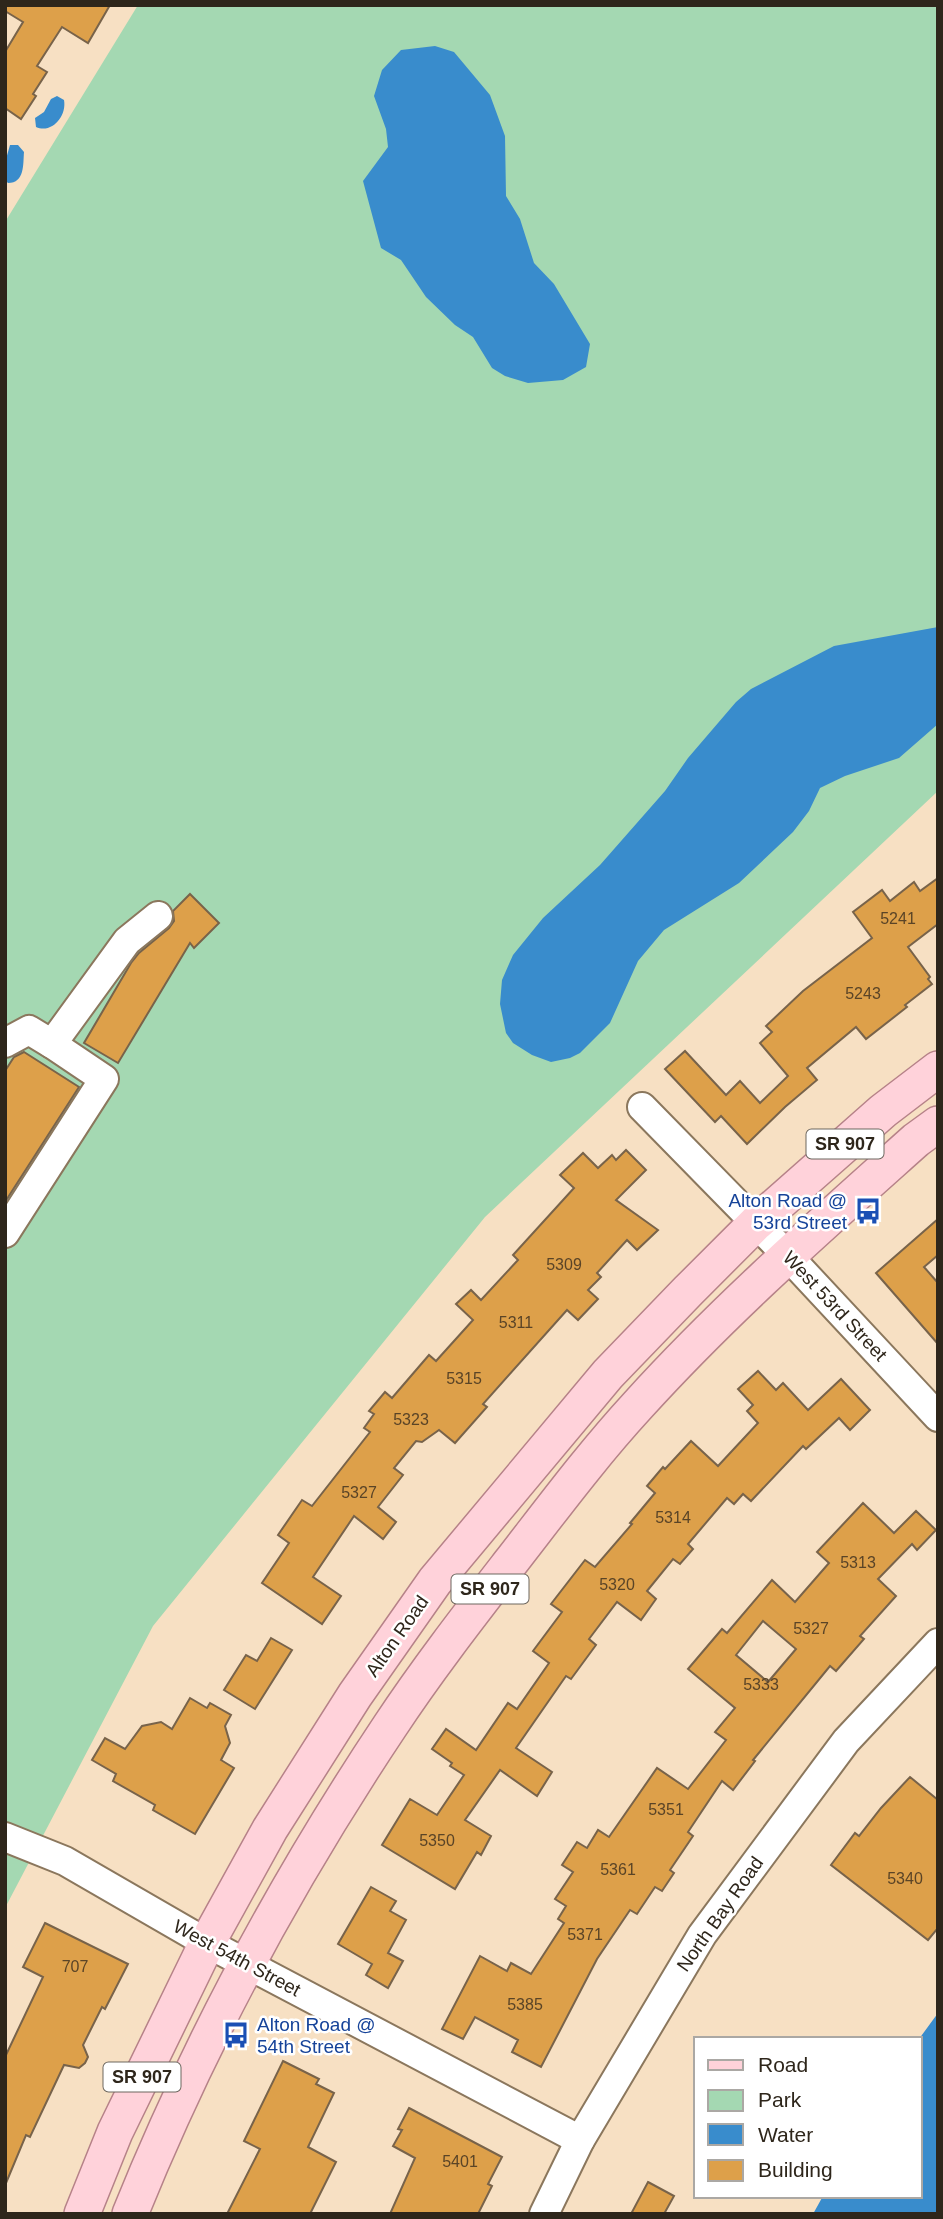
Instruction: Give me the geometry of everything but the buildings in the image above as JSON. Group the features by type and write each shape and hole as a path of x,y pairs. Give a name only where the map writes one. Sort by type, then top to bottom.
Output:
{"main road":[{"name":"Alton Road","path":"82,2214 115,2132 207,1943 270,1829 355,1695 435,1581 608,1374 756,1223 883,1111 938,1069"},
{"name":"SR 907","path":"130,2214 150,2164 247,1963 307,1856 391,1724 481,1601 599,1448 640,1402 787,1255 916,1140 938,1124"}],"street":[{"path":"52,1044 127,941 158,916"},
{"path":"5,1043 29,1030 104,1079 5,1233"},
{"name":"West 53rd Street","path":"642,1107 787,1255 938,1417"},
{"name":"North Bay Road","path":"544,2214 580,2140 702,1935 846,1741 938,1643"},
{"name":"West 54th Street","path":"5,1837 65,1861 207,1943 580,2140"}],"green space":[{"path":"138,5 938,5 938,791 485,1217 153,1626 5,1908 5,222"}],"water":[{"path":"435,46 454,52 490,95 505,136 506,196 520,219 534,263 554,284 590,344 586,367 563,380 528,383 505,376 492,368 473,337 455,325 426,297 401,260 381,248 363,181 388,147 386,129 374,96 382,70 401,50"},
{"path":"57,96 64,100 61,117 48,128 36,127 35,118 44,112 51,99"},
{"path":"10,145 18,145 24,152 23,167 18,180 8,183 5,180 6,159"},
{"path":"938,627 938,724 899,758 845,776 820,788 809,811 793,832 739,883 664,930 638,961 610,1023 580,1053 551,1062 532,1055 513,1043 506,1033 500,1004 502,980 513,955 543,918 600,865 665,791 688,758 736,702 751,689 834,646"},
{"path":"938,2013 938,2214 813,2214 822,2198 922,2198 920,2037"}],"place":[{"name":"Alton Road @ 53rd Street","path":"868,1211"},
{"name":"Alton Road @ 54th Street","path":"236,2035"}]}
